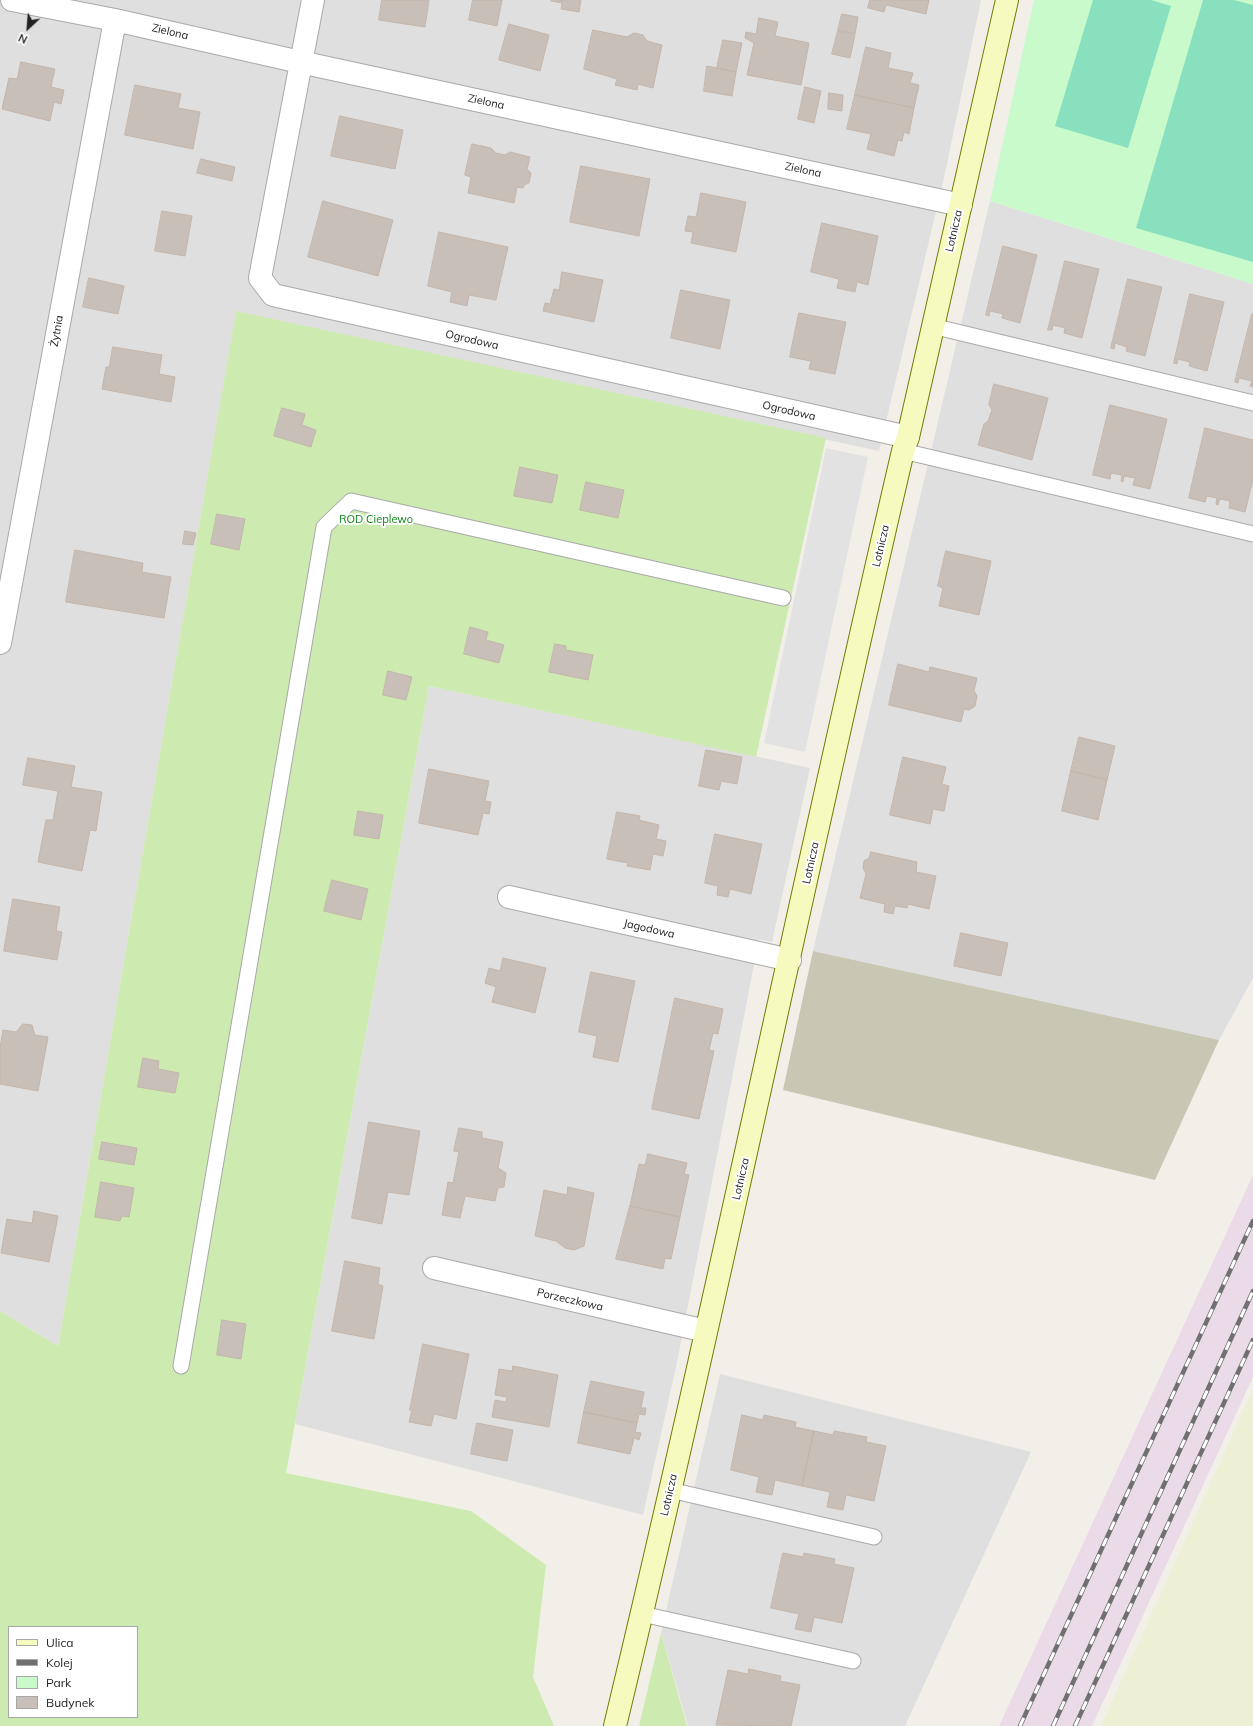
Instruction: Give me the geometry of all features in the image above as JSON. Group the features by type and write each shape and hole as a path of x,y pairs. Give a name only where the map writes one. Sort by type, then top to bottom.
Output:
{"street":[{"name":"Zielona","path":"12,0 115,20 300,62 961,205"},
{"name":"Ogrodowa","path":"313,0 260,278 273,295 905,444"},
{"name":"Lotnicza","path":"615,1726 642,1614 790,960 852,666 1008,0"},
{"name":"Żytnia","path":"0,643 115,20"},
{"name":"Jagodowa","path":"509,898 790,960"},
{"name":"Porzeczkowa","path":"434,1268 706,1331"}],"lane":[{"path":"932,326 1253,403"},
{"path":"905,444 1253,534"},
{"path":"181,1366 324,527 351,501 783,598"},
{"path":"670,1490 874,1537"},
{"path":"642,1614 853,1661"}],"shaded area":[{"path":"0,0 981,0 944,178 879,451 236,312 58,1346 0,1311"},
{"path":"990,201 1253,284 1253,978 1219,1040 813,951"},
{"path":"826,448 868,457 805,752 764,743"},
{"path":"429,686 810,768 772,942 759,939 677,1362 643,1515 295,1424"},
{"path":"813,951 1219,1040 1155,1180 783,1090"},
{"path":"1253,1175 1253,1377 1092,1726 999,1726"},
{"path":"720,1374 1031,1452 905,1726 688,1726 661,1633"},
{"path":"1253,1389 1253,1726 1101,1726"}],"green space":[{"path":"1034,0 1253,0 1253,284 990,201"},
{"path":"1093,0 1151,0 1171,6 1128,148 1055,126"},
{"path":"1203,0 1234,0 1253,5 1253,262 1136,228"},
{"name":"ROD Cieplewo","path":"236,311 826,438 756,757 429,686 286,1473 471,1511 546,1565 533,1677 554,1726 0,1726 0,1311 58,1346"},
{"path":"661,1633 687,1726 639,1726"}],"building":[{"path":"382,0 429,0 425,27 379,20"},
{"path":"473,0 502,0 497,26 469,20"},
{"path":"581,0 579,12 561,9 562,3 551,1"},
{"path":"870,0 929,0 926,14 886,5 884,12 868,8"},
{"path":"842,14 858,17 855,34 838,30"},
{"path":"759,18 778,22 775,36 809,43 801,85 747,75 754,43 745,38 746,32 756,34"},
{"path":"509,24 549,35 540,71 499,60"},
{"path":"593,30 627,37 634,33 643,35 647,41 662,45 653,88 638,84 637,90 615,85 617,79 584,69"},
{"path":"838,31 855,35 850,58 832,54"},
{"path":"723,40 742,43 736,72 717,68"},
{"path":"866,47 891,53 888,68 913,73 910,83 919,85 914,108 855,95"},
{"path":"21,62 55,69 51,87 64,90 61,104 54,102 50,121 2,109 9,78 17,79"},
{"path":"707,66 736,72 732,96 704,91"},
{"path":"135,85 181,94 178,108 200,112 193,149 125,135"},
{"path":"805,87 821,91 814,123 798,119"},
{"path":"829,93 843,95 842,111 828,109"},
{"path":"855,95 914,108 909,134 904,132 902,141 898,140 894,156 867,149 871,134 847,129"},
{"path":"340,116 403,130 395,169 331,156"},
{"path":"472,144 491,148 496,153 505,155 510,152 530,157 527,169 531,173 529,183 524,185 523,188 517,187 514,203 468,193 471,177 465,175"},
{"path":"201,159 235,167 232,181 197,173"},
{"path":"581,166 650,179 639,236 570,222"},
{"path":"701,193 746,202 736,252 691,243 693,232 685,231 688,216 696,217"},
{"path":"323,201 393,220 378,276 308,257"},
{"path":"162,211 192,216 185,256 155,251"},
{"path":"822,223 878,236 868,285 857,282 855,292 837,288 839,279 811,272"},
{"path":"439,232 508,247 496,300 469,295 467,306 450,302 452,292 428,286"},
{"path":"1003,246 1037,255 1020,323 1002,318 1003,314 990,311 989,316 986,315"},
{"path":"1065,261 1099,269 1082,338 1064,333 1065,328 1053,325 1052,330 1048,330"},
{"path":"562,272 603,280 594,322 543,311 545,303 550,304 554,289 559,290"},
{"path":"89,278 124,286 118,314 83,307"},
{"path":"1128,279 1162,287 1145,356 1126,351 1127,347 1115,343 1114,349 1111,348"},
{"path":"681,290 730,300 720,349 671,338"},
{"path":"1190,294 1224,302 1207,371 1189,366 1190,362 1178,359 1177,364 1174,363"},
{"path":"799,313 846,322 835,374 809,369 811,361 790,357"},
{"path":"1252,314 1253,387 1250,386 1252,381 1239,378 1238,383 1235,382"},
{"path":"113,347 162,355 159,374 175,377 171,402 102,389 106,367 109,367"},
{"path":"994,384 1048,398 1032,460 978,445 984,424 988,421 992,410 989,405"},
{"path":"1110,405 1167,419 1150,489 1133,485 1135,478 1124,476 1123,482 1121,481 1122,475 1111,473 1110,479 1093,475"},
{"path":"282,408 305,414 302,425 316,430 311,447 274,436"},
{"path":"1205,428 1253,440 1253,480 1245,512 1229,508 1230,501 1220,499 1218,505 1216,504 1217,498 1207,496 1205,502 1189,498"},
{"path":"520,467 558,475 552,503 514,496"},
{"path":"586,482 624,490 618,518 580,510"},
{"path":"217,514 245,519 239,550 211,544"},
{"path":"185,531 196,533 193,545 183,544"},
{"path":"75,550 143,563 142,572 171,577 164,618 66,602"},
{"path":"946,551 991,561 979,615 939,606 943,588 938,586"},
{"path":"470,627 488,632 486,640 504,645 499,663 464,654"},
{"path":"555,644 566,646 566,650 593,655 588,680 549,672"},
{"path":"898,664 929,672 930,667 977,678 974,691 977,696 975,706 969,710 964,709 961,722 889,705"},
{"path":"388,671 412,677 406,700 383,695"},
{"path":"1079,737 1115,746 1107,780 1071,771"},
{"path":"706,750 742,757 737,784 721,781 719,790 699,786"},
{"path":"903,757 946,767 942,784 949,786 944,811 933,809 930,824 890,815"},
{"path":"28,758 75,766 71,787 102,792 96,831 90,830 82,871 38,862 46,820 53,820 58,791 23,785"},
{"path":"429,769 489,781 485,801 491,802 489,814 483,813 478,835 419,823"},
{"path":"1071,771 1107,780 1098,820 1062,811"},
{"path":"358,811 383,815 379,839 354,835"},
{"path":"617,812 640,816 639,820 659,825 656,839 666,841 663,856 653,854 650,870 627,866 628,863 607,859"},
{"path":"715,834 762,844 751,894 730,889 728,897 717,895 718,886 705,883"},
{"path":"871,852 917,862 916,872 936,876 929,909 908,904 907,908 895,906 893,914 884,912 885,904 860,898 866,874 863,868 864,861 869,858"},
{"path":"332,880 368,889 361,920 324,911"},
{"path":"13,899 60,907 56,931 62,932 57,960 4,951"},
{"path":"961,933 1008,943 1001,976 954,966"},
{"path":"503,958 546,968 535,1013 492,1002 496,987 485,983 489,968 500,971"},
{"path":"591,972 635,981 618,1062 593,1057 597,1036 579,1032"},
{"path":"675,998 723,1009 718,1034 713,1033 709,1050 714,1051 699,1119 652,1109"},
{"path":"23,1024 32,1025 35,1035 48,1037 38,1091 0,1084 0,1048 3,1030 16,1032"},
{"path":"143,1058 159,1061 158,1069 179,1073 175,1093 138,1087"},
{"path":"369,1122 420,1131 409,1195 388,1192 382,1224 352,1218"},
{"path":"459,1128 482,1132 482,1138 503,1142 498,1168 506,1173 504,1187 498,1188 495,1201 465,1196 460,1218 442,1215 448,1182 453,1183 459,1152 454,1151"},
{"path":"102,1142 137,1148 134,1165 99,1159"},
{"path":"648,1154 687,1163 684,1174 689,1175 680,1217 630,1206 639,1164 645,1165"},
{"path":"101,1182 134,1188 129,1217 122,1216 120,1221 95,1217"},
{"path":"568,1187 594,1193 584,1246 574,1250 565,1248 556,1241 535,1236 544,1190 567,1195"},
{"path":"630,1206 680,1217 671,1259 665,1258 663,1269 616,1259"},
{"path":"34,1211 58,1216 49,1262 1,1253 7,1219 32,1223"},
{"path":"345,1261 380,1268 378,1284 383,1286 374,1339 332,1331"},
{"path":"222,1320 246,1324 241,1359 217,1355"},
{"path":"423,1344 469,1354 456,1419 434,1414 431,1426 409,1422"},
{"path":"513,1366 558,1375 549,1427 492,1417 495,1400 506,1402 507,1397 495,1395 499,1369 512,1371"},
{"path":"591,1381 644,1392 641,1408 646,1408 645,1415 639,1414 637,1423 584,1412"},
{"path":"584,1412 637,1423 635,1432 641,1433 639,1440 634,1438 630,1454 578,1443"},
{"path":"742,1415 763,1420 764,1415 796,1422 795,1427 814,1431 802,1486 775,1480 772,1495 756,1492 759,1477 731,1470"},
{"path":"477,1423 513,1430 507,1461 471,1454"},
{"path":"814,1431 833,1435 834,1431 867,1437 866,1442 886,1446 874,1501 846,1495 843,1510 827,1507 830,1492 802,1486"},
{"path":"783,1553 803,1557 804,1553 835,1559 834,1564 854,1568 842,1623 814,1617 811,1632 795,1629 799,1614 771,1608"},
{"path":"749,1669 781,1676 780,1681 800,1685 791,1726 716,1725 728,1670 748,1674"}],"railway":[{"path":"1020,1726 1253,1221"},
{"path":"1053,1726 1253,1291"},
{"path":"1075,1726 1253,1340"}]}
